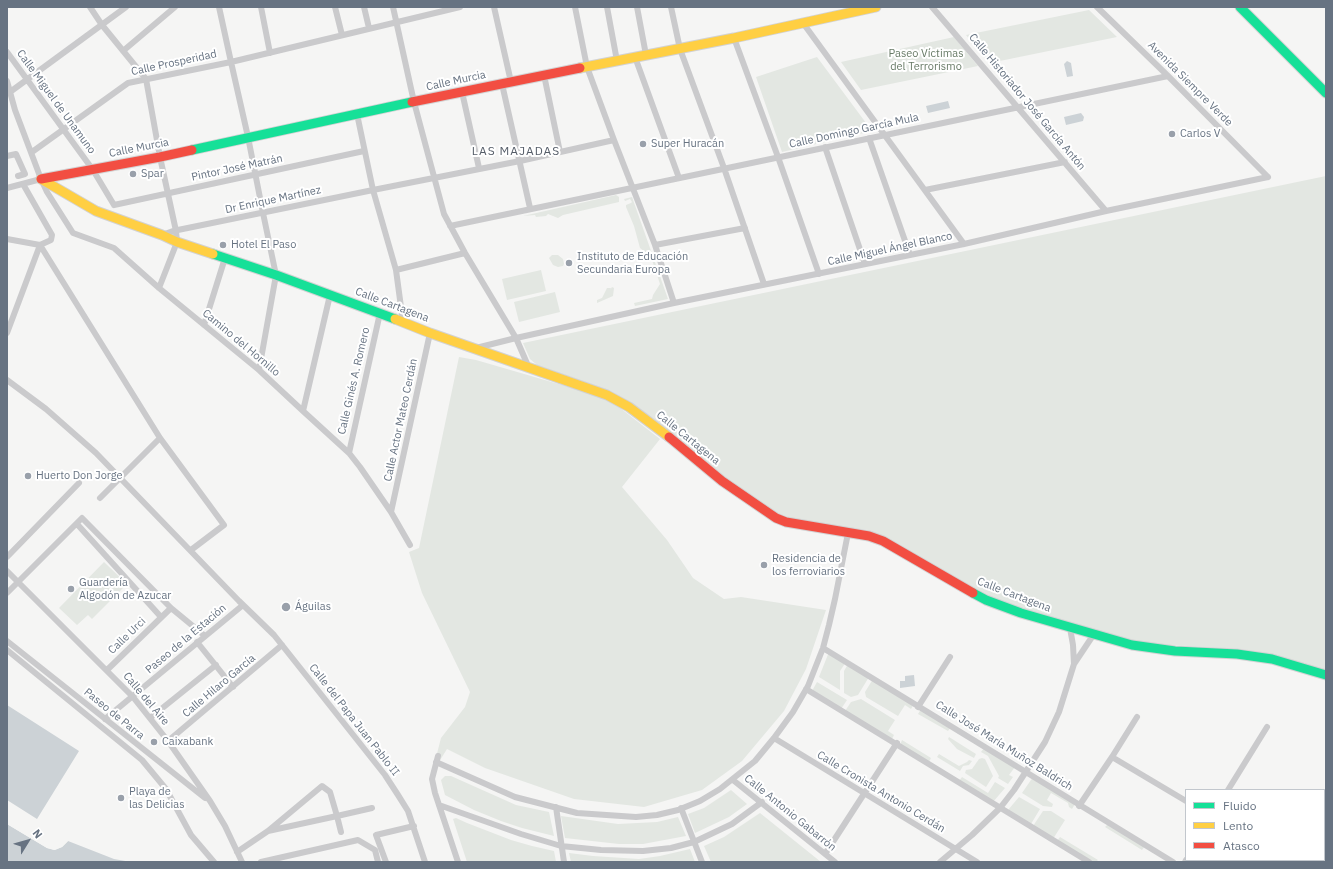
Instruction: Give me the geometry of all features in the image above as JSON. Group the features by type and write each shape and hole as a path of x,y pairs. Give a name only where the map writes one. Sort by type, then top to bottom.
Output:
{"main road":[{"name":"Calle Murcia","path":"41,180 160,157 414,102 734,38 876,7"},
{"path":"1240,7 1326,93"},
{"name":"Calle Cartagena","path":"41,180 96,211 177,242 276,275 430,333 585,386 619,400 677,443 722,481 776,518 869,536 883,541 986,600 1021,613 1132,645 1237,654 1272,659 1326,675"}],"street":[{"path":"90,7 102,25 146,79 177,242 159,288"},
{"path":"10,92 126,7"},
{"path":"123,51 175,7"},
{"path":"219,7 248,137 276,275 259,370"},
{"path":"261,7 270,53"},
{"path":"335,7 342,35"},
{"path":"364,7 369,28"},
{"path":"393,7 414,102 444,214 465,253 516,338 529,368"},
{"path":"396,22 460,7"},
{"path":"494,7 520,161 530,208"},
{"path":"575,7 587,67 655,245 674,303"},
{"path":"606,7 617,61"},
{"path":"637,7 646,55"},
{"path":"671,7 680,49 724,168 764,284"},
{"name":"Calle Historiador José García Antón","path":"932,7 1106,211"},
{"name":"Avenida Siempre Verde","path":"1098,7 1268,177"},
{"name":"Calle Prosperidad","path":"32,152 128,83 231,62 396,22"},
{"path":"803,23 964,244"},
{"path":"734,38 819,274"},
{"name":"Calle Miguel de Unamuno","path":"7,52 93,170 114,205"},
{"path":"635,57 679,178"},
{"path":"544,75 560,152"},
{"name":"Calle Domingo García Mula","path":"450,226 543,205 1168,76"},
{"name":"Camino del Hornillo","path":"7,81 41,180 73,233 114,248 159,288 259,370 348,454 370,480 410,545"},
{"path":"462,92 479,168"},
{"path":"357,114 373,190 396,270 403,322"},
{"path":"869,138 910,255"},
{"name":"Dr Enrique Martínez","path":"162,235 479,168 520,161 614,140"},
{"path":"825,147 865,264"},
{"name":"Pintor José Matrán","path":"114,205 364,151"},
{"path":"7,156 16,154 25,174 18,176"},
{"path":"925,190 1065,162"},
{"name":"Calle Miguel Ángel Blanco","path":"475,348 674,303 964,244 1106,211 1268,177"},
{"path":"7,188 41,180"},
{"path":"7,239 40,245 51,240 52,235 24,184"},
{"path":"106,214 114,205"},
{"path":"655,245 745,228"},
{"path":"7,333 40,245"},
{"path":"40,245 160,438 224,525 191,550"},
{"path":"396,270 465,253"},
{"path":"204,325 225,258"},
{"path":"303,411 330,295"},
{"name":"Calle Ginés A. Romero","path":"348,454 380,313"},
{"name":"Calle Actor Mateo Cerdán","path":"391,512 430,333"},
{"name":"Calle del Papa Juan Pablo II","path":"7,380 72,431 96,453 282,645 384,775 408,811 425,862"},
{"path":"100,498 160,438"},
{"path":"7,557 79,483"},
{"path":"7,593 82,518 171,608 205,636"},
{"path":"76,524 161,617"},
{"path":"458,862 432,779 437,759 515,797 577,813 630,817 657,815 681,808 700,801 733,780 755,761 774,738 793,712 806,689 823,648 835,599 848,533"},
{"name":"Calle del Aire","path":"7,571 134,696 168,741 210,802 225,826 242,862"},
{"name":"Paseo de la Estación","path":"105,719 243,605"},
{"name":"Calle Urci","path":"106,670 171,608"},
{"path":"1070,628 1074,664"},
{"path":"940,862 956,850 1000,808 1014,790 1045,742 1056,718 1074,664 1094,634"},
{"name":"Paseo de Parra","path":"7,640 210,802"},
{"path":"197,642 233,687"},
{"name":"Calle Hilaro García","path":"168,741 282,645"},
{"name":"Calle José María Muñoz Baldrich","path":"823,648 1173,862"},
{"path":"7,650 142,760 166,790 192,835 214,862"},
{"path":"919,707 950,657"},
{"path":"150,718 216,665"},
{"path":"806,689 897,743 1089,862"},
{"path":"1079,805 1137,717"},
{"path":"1229,789 1267,727"},
{"name":"Calle Cronista Antonio Cerdán","path":"774,738 977,862"},
{"path":"825,854 897,743"},
{"path":"1112,757 1185,800"},
{"path":"179,778 184,776 188,770"},
{"name":"Calle Antonio Gabarrón","path":"733,780 835,862"},
{"path":"237,852 268,831 322,786 330,792 342,832"},
{"path":"439,805 521,834 561,846 601,850 643,851 671,848 694,842 732,824 762,802"},
{"path":"556,807 564,862"},
{"path":"268,831 372,808"},
{"path":"681,808 702,862"},
{"path":"386,862 376,835 414,826"},
{"path":"261,862 358,840 374,850 378,862"}],"green space":[{"path":"1089,10 1117,37 990,63 966,35"},
{"name":"Paseo Víctimas del Terrorismo","path":"954,37 978,66 861,90 841,62"},
{"path":"817,57 872,131 782,152 756,77"},
{"path":"1326,176 1326,670 1271,654 1241,649 1170,645 1136,641 1026,611 992,598 931,564 899,544 868,530 828,525 792,518 772,512 720,474 655,420 633,404 611,391 537,365 530,359 523,343"},
{"path":"616,195 619,197 619,202 563,215 558,218 548,214 546,216 536,217 535,215 523,216"},
{"path":"632,197 668,299 635,306 634,303 652,299 660,284 649,251 645,252 640,248 634,226 626,207 626,205 632,202 630,199 625,201 624,199"},
{"path":"552,255 558,255 563,259 563,266 558,267 553,265 549,258"},
{"path":"541,270 546,291 507,300 502,279"},
{"path":"612,287 614,288 613,296 597,303 597,300 602,298 607,288 611,288 610,290"},
{"path":"555,292 560,312 519,322 514,302"},
{"path":"459,357 476,360 562,385 597,396 615,404 660,439 622,487 667,540 693,578 724,599 741,597 826,610 806,669 784,711 742,761 702,790 644,807 574,799 485,768 447,749 432,773 441,738 465,707 470,692 422,593 409,552 419,548"},
{"path":"104,562 127,584 92,619 88,615 77,625 59,608"},
{"path":"829,652 846,662 840,671 840,690 819,677"},
{"path":"848,664 869,677 858,695 851,697 844,693 844,671"},
{"path":"873,679 914,704 911,709 905,705 898,716 866,697 865,692"},
{"path":"817,682 847,700 841,709 812,691"},
{"path":"861,699 895,720 888,731 894,735 892,739 845,711 851,702"},
{"path":"921,709 951,727 948,731 918,714"},
{"path":"949,737 976,754 974,758 957,749 948,739"},
{"path":"902,740 931,758 929,762 900,745"},
{"path":"984,748 1015,767 1009,775 1013,777 1008,784 998,778 999,776 988,756 981,752"},
{"path":"939,754 959,766 969,760 972,761 969,765 963,766 960,771 937,757"},
{"path":"979,759 985,759 993,776 986,787 965,773 966,770 972,769"},
{"path":"445,776 451,776 516,805 549,812 554,836 501,821 474,810 445,795 441,780"},
{"path":"962,777 988,793 995,782 1005,788 993,802 959,781"},
{"path":"1033,777 1075,804 1072,809 1069,807 1068,803 1051,793 1047,800 1053,804 1052,807 1043,806 1022,793"},
{"path":"731,790 747,804 729,817 695,833 688,814 704,808"},
{"path":"1019,797 1040,809 1031,824 1008,810"},
{"path":"1043,811 1051,811 1065,820 1053,839 1033,826"},
{"path":"760,813 821,862 711,862 704,846 724,837"},
{"path":"561,816 618,824 657,822 678,817 686,836 643,844 619,844 565,838"},
{"path":"456,818 511,840 554,851 556,862 467,862 453,819"},
{"path":"1108,824 1145,846 1142,850 1105,827"},
{"path":"1060,837 1098,860 1096,862 1091,862 1057,841"},
{"path":"690,849 695,862 571,862 569,853 639,859"}],"shaded area":[{"path":"1067,61 1071,63 1073,76 1067,77 1064,64"},
{"path":"948,101 950,108 928,113 926,106"},
{"path":"1081,113 1084,117 1083,121 1066,125 1064,117"},
{"path":"914,675 915,686 900,688 900,681 905,681 905,676"},
{"path":"7,705 79,751 37,819 7,800"},
{"path":"7,824 47,848 55,850 62,847 68,841 114,859 131,862 7,862"}],"pier":[{"path":"7,822 54,848 61,846 68,839 68,841 62,847 54,850 47,848 7,824"}],"traffic: fast":[{"path":"1240,7 1326,93"},
{"path":"192,150 412,102"},
{"path":"213,254 276,275 395,319"},
{"path":"973,593 986,600 1021,613 1132,645 1175,651 1237,654 1272,659 1326,675"}],"traffic: slow":[{"path":"580,68 734,38 876,7"},
{"path":"41,179 96,211 213,254"},
{"path":"395,319 430,333 607,395 629,407 669,437"}],"traffic: jam":[{"path":"412,102 580,68"},
{"path":"41,179 192,150"},
{"path":"669,437 722,481 776,518 786,522 869,536 883,541 973,593"}],"place":[{"name":"Carlos V","path":"1172,134"},
{"name":"Super Huracán","path":"643,144"},
{"name":"Spar","path":"133,174"},
{"name":"Hotel El Paso","path":"223,245"},
{"name":"Instituto de Educación Secundaria Europa","path":"569,263"},
{"name":"Huerto Don Jorge","path":"28,476"},
{"name":"Residencia de los ferroviarios","path":"764,565"},
{"name":"Guardería Algodón de Azucar","path":"71,589"},
{"name":"Águilas","path":"286,607"},
{"name":"Caixabank","path":"154,742"},
{"name":"Playa de las Delicias","path":"121,798"}],"district":[{"name":"LAS MAJADAS","path":"516,152"}]}
